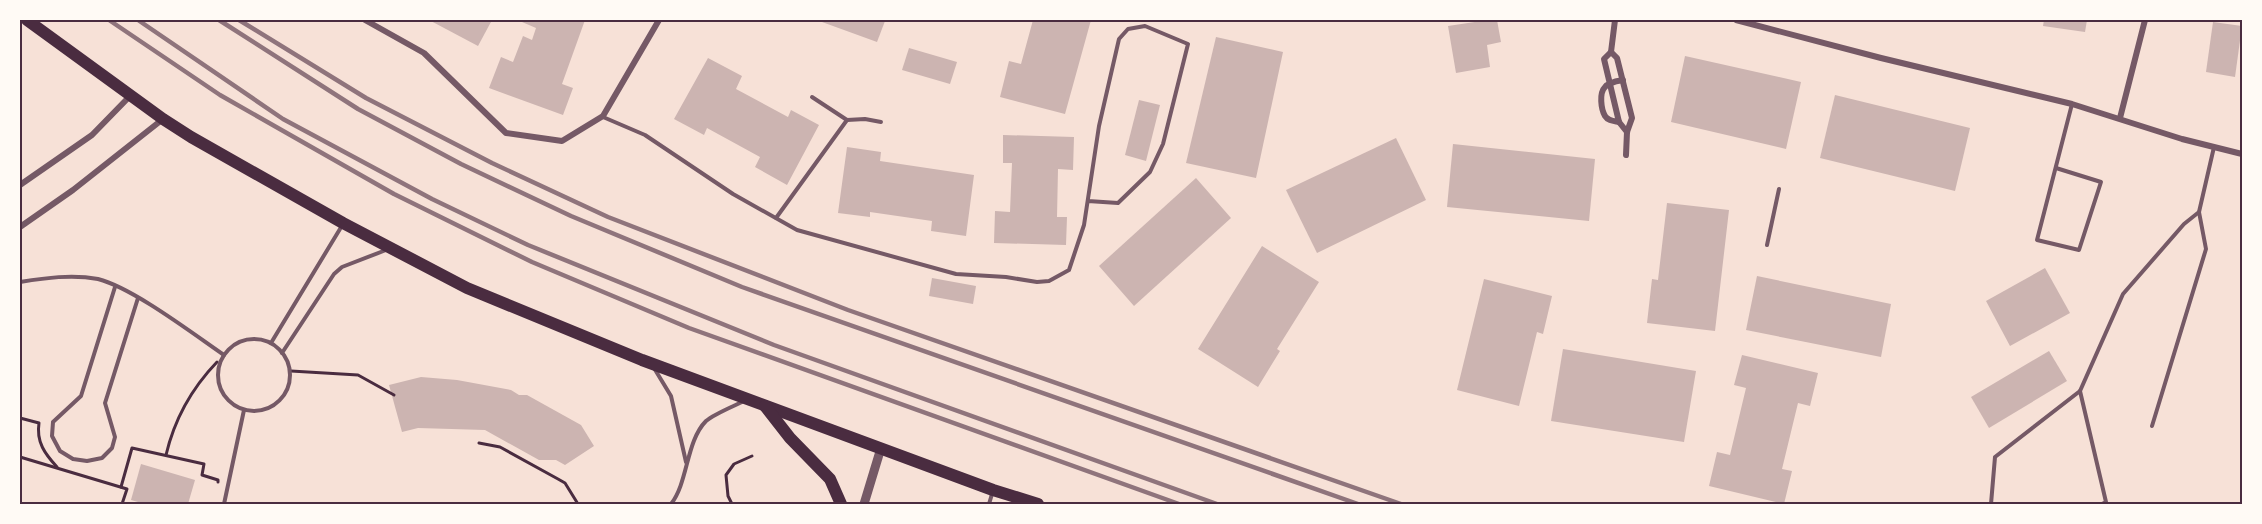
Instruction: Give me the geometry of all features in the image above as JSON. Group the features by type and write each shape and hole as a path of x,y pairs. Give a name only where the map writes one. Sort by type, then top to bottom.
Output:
{"highway":[{"path":"27,20 163,119 343,223 467,288 588,340 651,364 993,490 1038,504"},
{"path":"764,405 790,438 830,479 841,504"}],"street":[{"path":"365,20 424,53 506,133 562,141 603,116 659,20"},
{"path":"1615,20 1611,52 1604,59 1619,122 1628,132"},
{"path":"1736,20 2072,104 2242,154"},
{"path":"2120,118 2145,20"},
{"path":"1611,52 1617,58 1632,118 1626,155"},
{"path":"1619,122 1609,120 1605,116 1602,100 1604,88 1611,83 1623,80"},
{"path":"20,185 92,135 130,95"},
{"path":"20,227 73,190 163,119"},
{"path":"864,504 881,448"}],"lane":[{"path":"603,116 645,135 733,194 797,230 956,274 1006,277 1037,282 1048,281 1069,270 1084,225 1099,126 1119,39 1128,28 1145,26 1188,44 1163,144 1150,172 1118,203 1088,201"},
{"path":"812,97 847,120 865,119 881,122"},
{"path":"2056,168 2101,182 2079,250 2037,240 2072,104"},
{"path":"776,218 847,120"},
{"path":"2152,426 2205,249 2199,212 2214,147"},
{"path":"1767,245 1779,189"},
{"path":"1991,504 1995,457 2080,391 2123,294 2184,224 2199,212"},
{"path":"271,343 343,223"},
{"path":"282,353 334,274 342,267 390,249"},
{"path":"20,282 54,277 98,279 138,298 225,355"},
{"path":"115,287 81,396 53,422 52,436 60,451 73,459 87,461 102,458 112,448 114,436 105,403 138,298"},
{"path":"250,339 271,343 282,353 291,371 289,385 282,398 271,407 259,411 244,410 232,405 220,387 218,378 219,366 231,347 250,339"},
{"path":"651,364 671,396 687,463"},
{"path":"2080,391 2106,502 2102,504"},
{"path":"671,504 683,480 696,438 706,421 747,399"},
{"path":"225,504 244,410"},
{"path":"989,504 993,490"}],"path":[{"path":"166,455 170,439 189,399 210,370 225,355"},
{"path":"291,371 358,375 394,395"},
{"path":"479,443 500,447 565,483 578,504"},
{"path":"121,487 132,448 204,464 201,475 218,480 216,488"},
{"path":"732,504 728,496 726,475 734,464 752,456"},
{"path":"20,457 127,489 122,504"}],"building":[{"path":"429,20 492,20 478,46"},
{"path":"523,20 585,20 562,84 573,88 563,115 489,88 501,57 513,62 523,36 532,40 536,28 522,22"},
{"path":"823,20 885,21 877,42 822,22"},
{"path":"1033,20 1091,20 1065,114 1000,97 1009,61 1021,64"},
{"path":"1497,20 1501,42 1487,45 1490,67 1456,73 1448,26"},
{"path":"2044,20 2087,20 2085,32 2043,26"},
{"path":"2213,22 2242,26 2235,77 2206,72"},
{"path":"1216,37 1283,52 1256,178 1186,163"},
{"path":"909,48 957,62 950,84 902,70"},
{"path":"1685,56 1801,82 1786,149 1671,122"},
{"path":"708,58 742,76 736,89 788,117 791,110 819,125 787,185 755,167 760,157 707,128 704,135 674,119"},
{"path":"1835,95 1970,128 1955,191 1820,158"},
{"path":"1139,100 1160,105 1146,161 1125,155"},
{"path":"1003,135 1074,137 1073,170 1058,169 1057,217 1067,217 1066,245 994,243 995,211 1010,212 1012,163 1003,163"},
{"path":"1396,138 1426,200 1317,253 1286,190"},
{"path":"1453,144 1595,159 1589,221 1447,207"},
{"path":"847,147 881,152 880,161 974,175 966,236 931,231 932,221 870,212 870,217 838,213"},
{"path":"1196,178 1231,218 1134,306 1099,266"},
{"path":"1667,203 1729,210 1715,331 1647,323 1652,279 1658,280"},
{"path":"1262,246 1319,282 1277,349 1280,351 1258,387 1198,349"},
{"path":"2045,268 2070,313 2010,346 1986,301"},
{"path":"1757,276 1891,304 1881,357 1746,330"},
{"path":"932,278 976,286 973,304 929,296"},
{"path":"1484,279 1552,296 1543,334 1537,332 1519,406 1457,390"},
{"path":"1563,349 1696,371 1684,442 1551,421"},
{"path":"2049,351 2067,381 1989,428 1971,397"},
{"path":"1742,355 1818,373 1810,406 1798,403 1782,469 1792,471 1784,504 1709,486 1717,452 1730,455 1746,388 1734,385"},
{"path":"421,377 457,380 527,395 581,425 594,446 565,465 556,460 539,460 485,430 418,428 402,432 389,385"},
{"path":"141,464 195,480 188,504 145,504 131,500"}],"railway":[{"path":"109,20 220,95 394,194 532,262 689,328 1179,504"},
{"path":"138,20 283,119 432,199 528,245 774,345 1217,504"},
{"path":"219,20 358,109 461,164 571,216 742,287 1358,504"},
{"path":"239,20 366,98 492,163 608,217 848,310 1401,504"}]}
